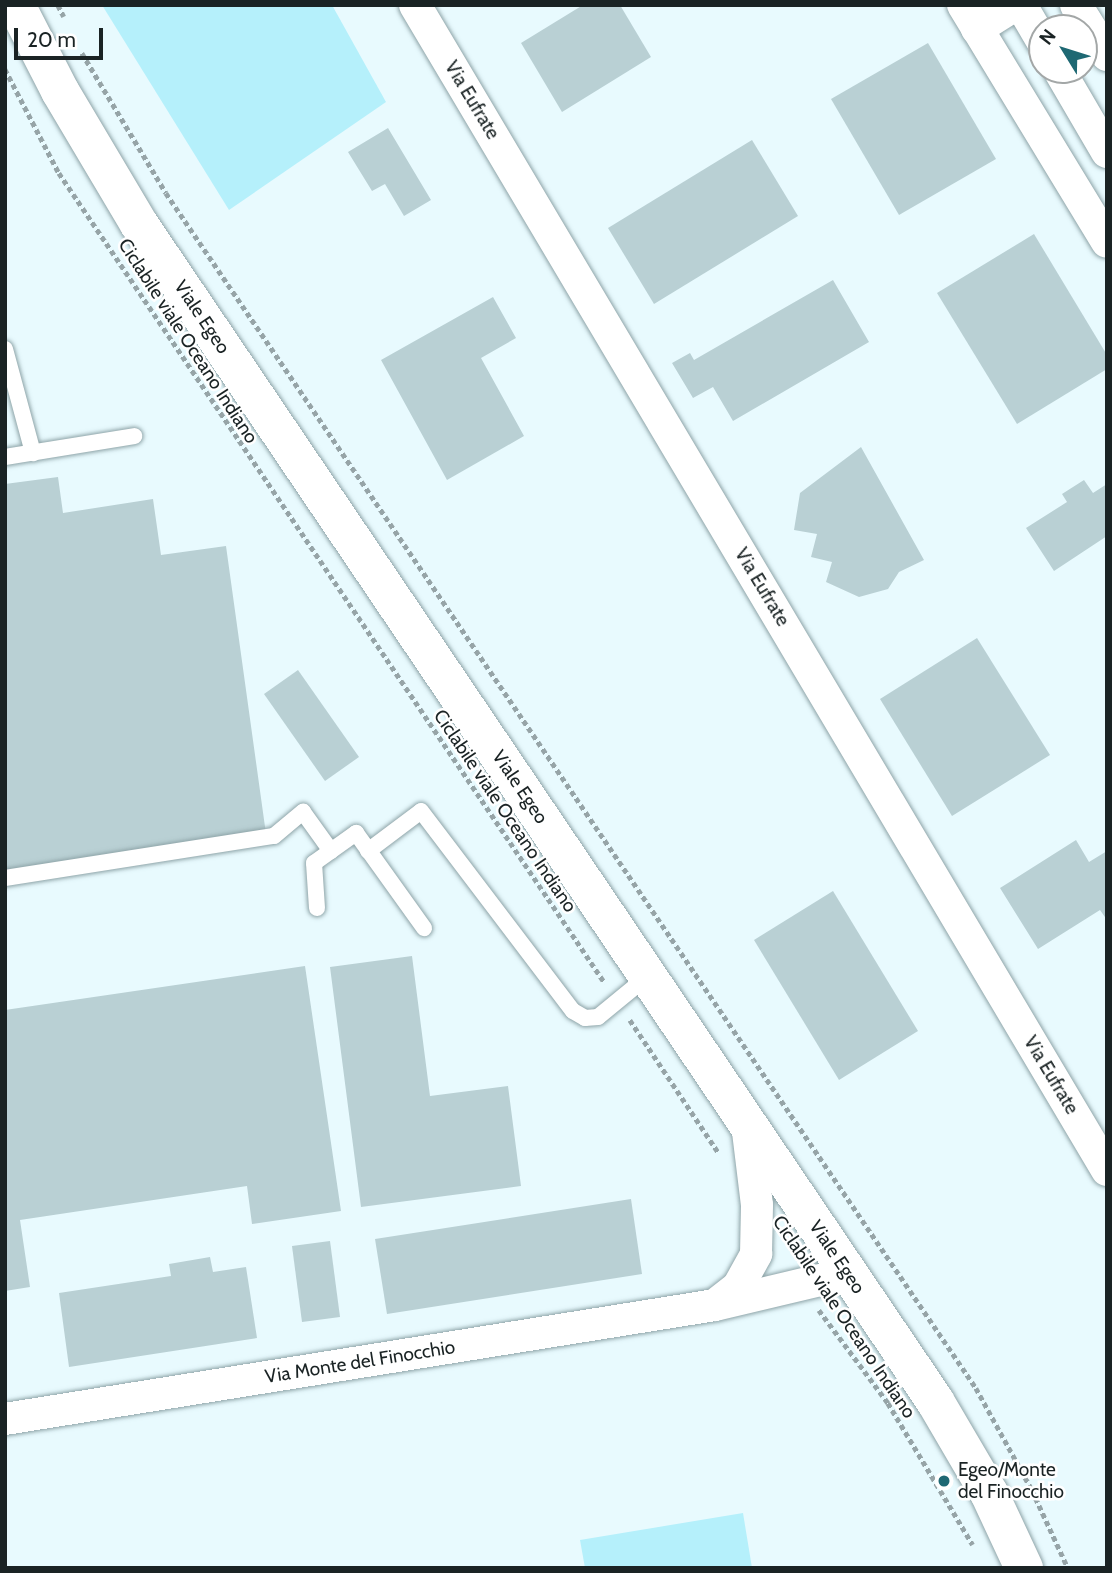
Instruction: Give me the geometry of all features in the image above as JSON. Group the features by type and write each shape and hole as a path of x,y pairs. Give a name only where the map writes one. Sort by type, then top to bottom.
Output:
{"main road":[{"name":"Viale Egeo","path":"16,5 72,113 139,224 849,1273 957,1437 1024,1568"}],"street":[{"name":"Via Eufrate","path":"415,5 1107,1170"},
{"path":"1028,20 1018,5 970,17 1107,242"},
{"path":"1076,5 1107,55"},
{"path":"1067,84 1107,152"},
{"path":"1070,180 1107,159"},
{"path":"715,1305 738,1287 756,1254 757,1205 747,1123"},
{"name":"Via Monte del Finocchio","path":"5,1419 715,1305 849,1273"}],"lane":[{"path":"5,349 33,453"},
{"path":"5,457 134,436"},
{"path":"368,851 421,811 573,1011 585,1018 598,1017 648,976"},
{"path":"5,878 274,836 303,813 331,851"},
{"path":"317,908 314,863 356,833 424,928"}],"path":[{"path":"58,5 68,26"},
{"path":"79,49 166,193 976,1388 1032,1490 1068,1568"},
{"name":"Ciclabile viale Oceano Indiano","path":"5,69 59,173 725,1162"},
{"name":"Ciclabile viale Oceano Indiano","path":"803,1286 888,1402 978,1553"}],"shaded area":[{"path":"102,5 332,5 386,102 229,210"},
{"path":"743,1513 752,1568 585,1568 580,1540"}],"building":[{"path":"583,5 620,5 651,57 562,112 521,43"},
{"path":"928,43 996,159 899,215 831,99"},
{"path":"388,128 431,200 404,216 385,184 372,191 348,152"},
{"path":"752,140 798,216 654,304 608,228"},
{"path":"1034,234 1107,355 1107,369 1017,424 937,293"},
{"path":"833,280 869,342 733,421 713,387 693,398 672,363 690,353 694,360"},
{"path":"493,297 516,338 481,358 524,436 447,480 381,360"},
{"path":"861,447 924,560 899,572 888,589 859,597 826,582 832,562 811,557 817,534 794,530 800,493"},
{"path":"58,477 63,513 153,499 161,555 226,546 266,834 5,871 5,484"},
{"path":"1084,480 1093,493 1107,484 1107,536 1054,571 1026,528 1067,502 1062,494"},
{"path":"977,638 1050,755 952,816 880,699"},
{"path":"298,670 359,757 325,781 264,694"},
{"path":"1076,840 1089,862 1107,851 1107,920 1100,910 1038,949 1000,888"},
{"path":"833,891 918,1031 839,1080 754,940"},
{"path":"412,956 430,1096 508,1086 521,1186 361,1207 330,967"},
{"path":"305,966 341,1211 252,1224 247,1186 20,1220 30,1287 5,1291 5,1010"},
{"path":"631,1199 642,1274 387,1314 375,1239"},
{"path":"330,1241 340,1317 302,1322 292,1246"},
{"path":"210,1257 213,1272 246,1267 257,1338 69,1367 59,1293 171,1276 169,1264"}],"place":[{"name":"Egeo/Monte del Finocchio","path":"944,1481"}]}
